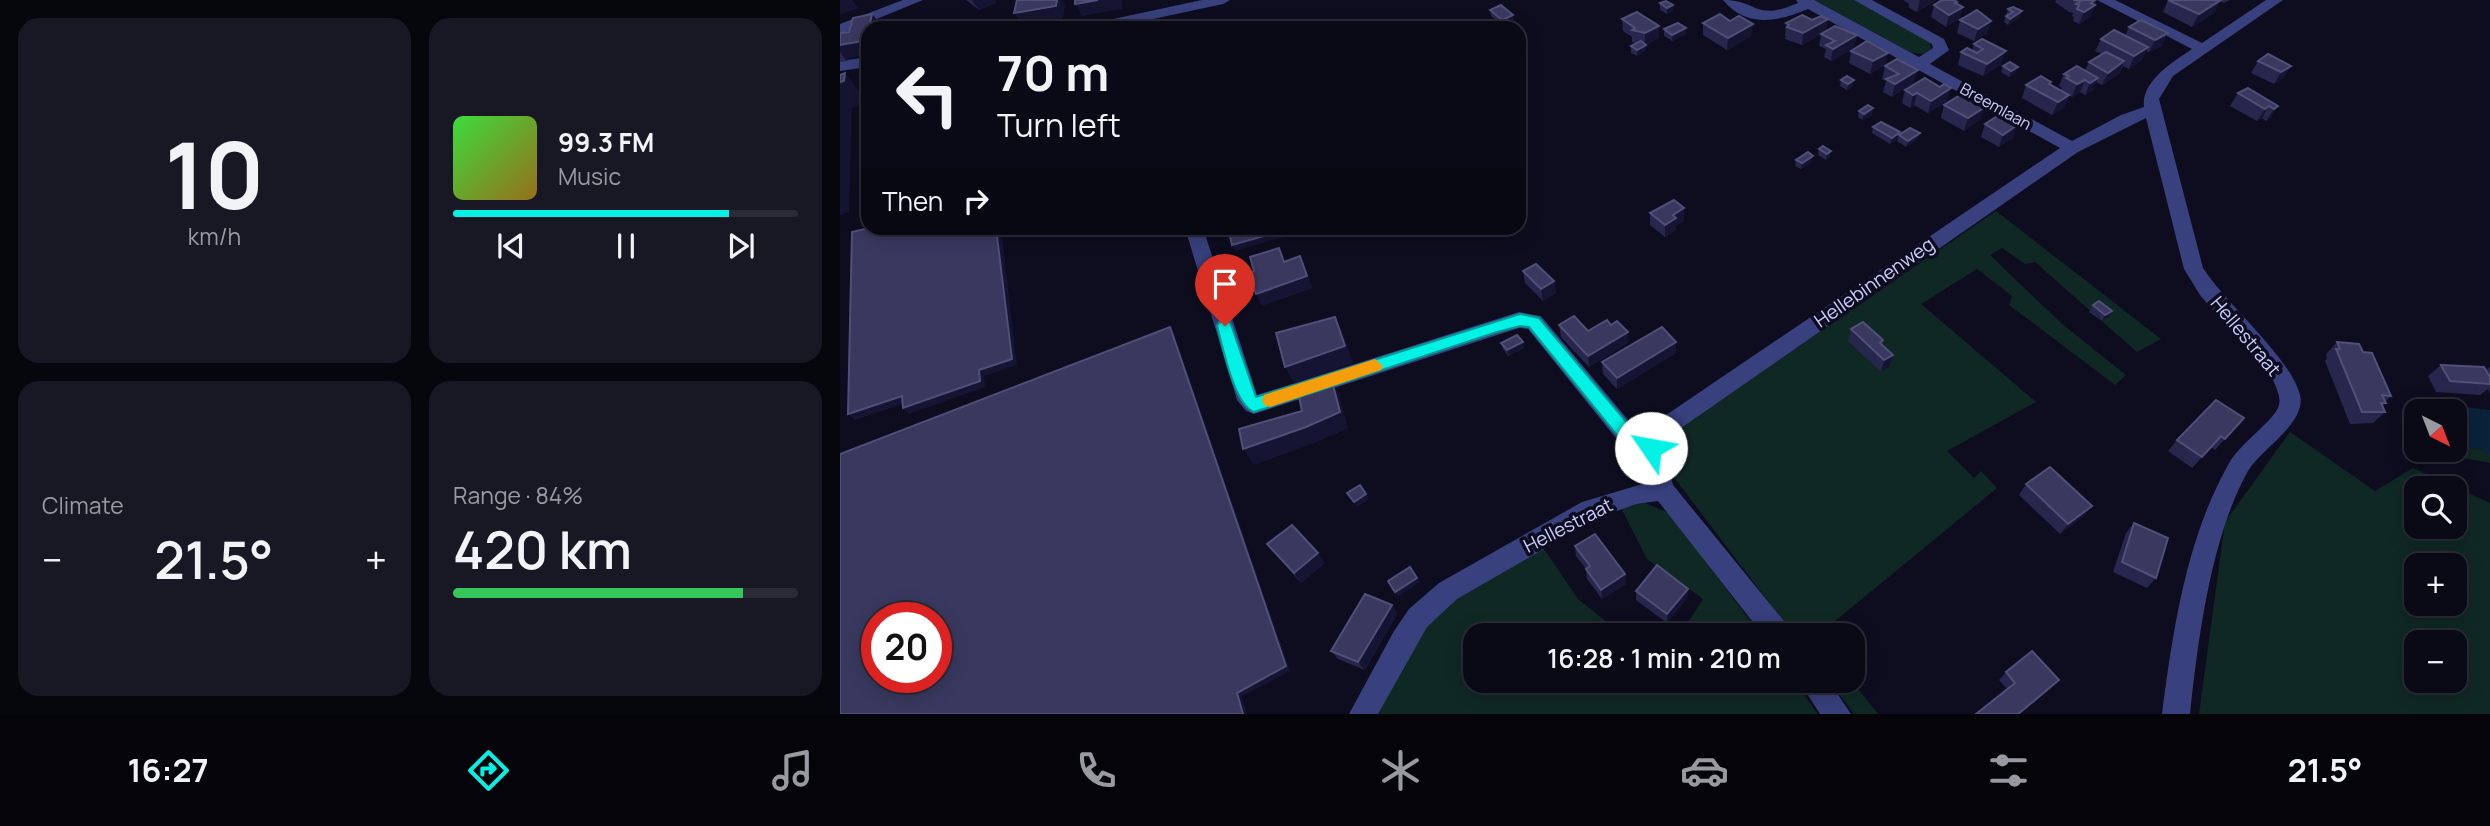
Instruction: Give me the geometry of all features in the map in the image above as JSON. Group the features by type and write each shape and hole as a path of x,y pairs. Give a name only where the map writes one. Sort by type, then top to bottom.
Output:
{"street":[{"path":"840,29 916,0"},
{"path":"1146,21 1223,0"},
{"name":"Breemlaan","path":"1730,0 1765,19 1778,16 1806,2 2072,148"},
{"path":"1861,0 1939,42 1941,50 1919,64"},
{"path":"2104,0 2201,48"},
{"path":"2152,110 2151,99 2167,72 2276,0"},
{"path":"840,66 861,63"},
{"name":"Hellebinnenweg","path":"1651,448 1649,438 1663,428 2072,148 2127,119 2152,110"},
{"name":"Hellestraat","path":"2152,110 2194,269 2207,290 2283,379 2290,402 2284,418 2242,461 2214,522 2185,635 2176,714"},
{"path":"1196,235 1248,400 1254,405 1520,320 1534,323 1627,435 1651,448 1663,490 1769,623"},
{"name":"Hellestraat","path":"1363,714 1418,618 1448,591 1590,510 1636,494 1663,490"},
{"path":"1821,693 1837,714"}],"green space":[{"path":"1814,0 1854,0 1930,42 1931,49 1923,54 1912,53"},
{"path":"1996,211 2161,339 2137,352 2035,262 2025,264 2002,248 1990,255 2061,323 2126,375 2115,385 2009,305 2012,296 1977,269 1921,304 2036,402 1947,451 1974,478 1981,471 1997,488 1833,623 1785,623 1666,467 1662,440"},
{"path":"2290,432 2375,491 2413,468 2431,476 2404,476 2404,539 2467,539 2467,493 2490,503 2490,714 2199,714 2225,522"},
{"path":"2468,447 2485,450 2486,455 2490,455 2490,463 2468,459"},
{"path":"1645,503 1669,513 1752,623 1688,623 1703,599 1647,559 1620,506"},
{"path":"1540,543 1578,599 1608,623 1463,623 1463,693 1803,693 1818,714 1376,714 1426,625 1459,594"},
{"path":"1838,693 1861,693 1878,714 1854,714"}],"water":[{"path":"2468,407 2490,410 2490,455 2486,455 2484,450 2468,447"}],"building":[{"path":"1017,0 1057,0 1056,6 1014,13"},
{"path":"1075,0 1098,0 1075,4"},
{"path":"1942,0 1954,0 1963,7 1949,15 1934,5"},
{"path":"2073,0 2095,0 2091,3 2095,5 2084,12 2077,9 2079,5 2076,4 2081,1"},
{"path":"2168,0 2221,0 2199,14"},
{"path":"1666,1 1673,5 1667,8 1660,3"},
{"path":"1501,5 1513,15 1502,20 1490,10"},
{"path":"2013,7 2022,11 2010,19 2006,16 2013,12 2008,9"},
{"path":"1977,10 1991,21 1978,29 1960,20"},
{"path":"1637,12 1659,26 1645,33 1632,30 1635,28 1622,19"},
{"path":"872,14 870,21 861,21 861,41 840,45 840,33 849,32 853,18"},
{"path":"1720,14 1730,21 1739,16 1753,24 1728,38 1703,23"},
{"path":"1802,15 1812,20 1821,16 1828,19 1803,33 1787,27 1789,25 1786,23"},
{"path":"2141,20 2168,33 2155,40 2129,27"},
{"path":"1678,23 1686,28 1672,35 1664,29"},
{"path":"1835,26 1857,35 1833,49 1826,45 1835,41 1821,34"},
{"path":"2114,30 2148,47 2134,56 2101,39"},
{"path":"1982,39 2006,51 1987,64 1961,52 1967,48 1977,53 1983,49 1974,44"},
{"path":"1641,41 1646,45 1637,50 1631,46"},
{"path":"1867,41 1888,53 1873,61 1851,51"},
{"path":"2106,52 2124,61 2108,73 2089,62"},
{"path":"2268,54 2291,66 2281,72 2258,61"},
{"path":"1897,59 1918,70 1895,84 1886,79 1899,74 1885,66"},
{"path":"2010,62 2018,67 2011,71 2003,66"},
{"path":"2077,66 2098,78 2090,83 2085,80 2077,84 2066,78 2069,76 2064,74"},
{"path":"845,73 844,81 840,82 840,75"},
{"path":"1847,76 1854,80 1848,84 1841,80"},
{"path":"2041,76 2051,82 2049,84 2069,95 2058,102 2026,85"},
{"path":"1925,78 1940,87 1944,84 1951,88 1931,101 1905,90"},
{"path":"2248,88 2278,106 2265,109 2238,93"},
{"path":"1962,94 1985,107 1968,118 1944,105"},
{"path":"1868,105 1873,108 1864,114 1859,111"},
{"path":"1999,115 2017,125 2003,135 1985,124"},
{"path":"1881,122 1900,132 1892,138 1873,127"},
{"path":"1910,128 1920,133 1908,141 1899,135"},
{"path":"1823,146 1831,151 1827,154 1819,149"},
{"path":"1808,152 1813,156 1802,163 1796,160"},
{"path":"1674,200 1684,208 1673,215 1676,218 1665,225 1650,213"},
{"path":"861,230 861,235 997,235 1012,359 979,370 980,381 903,408 902,396 848,414 852,232"},
{"path":"1230,235 1267,235 1232,245"},
{"path":"1279,248 1284,262 1300,256 1307,276 1256,294 1249,273 1254,271 1250,257"},
{"path":"1536,264 1554,281 1541,289 1523,271"},
{"path":"2099,301 2112,311 2105,315 2093,305"},
{"path":"1574,316 1588,331 1607,320 1611,325 1617,321 1628,332 1588,356 1559,325"},
{"path":"1335,317 1345,346 1285,367 1276,333"},
{"path":"1863,322 1883,340 1880,343 1893,355 1884,360 1851,329"},
{"path":"1170,327 1286,666 1237,693 1243,714 840,714 840,454"},
{"path":"1662,327 1676,342 1617,378 1602,362"},
{"path":"1517,335 1523,342 1507,350 1501,343"},
{"path":"2337,342 2359,344 2363,352 2372,353 2391,396 2382,395 2386,403 2381,403 2385,412 2362,412 2336,349 2340,349"},
{"path":"2441,365 2484,367 2490,377 2490,384 2450,381"},
{"path":"1332,381 1340,412 1243,449 1239,429 1302,411 1298,392"},
{"path":"2216,400 2244,418 2225,439 2221,436 2202,457 2177,440"},
{"path":"2050,467 2092,506 2068,524 2026,484"},
{"path":"1360,485 1366,494 1354,502 1347,493"},
{"path":"2134,523 2168,538 2156,578 2122,562"},
{"path":"1292,525 1318,553 1294,573 1267,544"},
{"path":"1595,534 1625,574 1601,590 1586,569 1590,566 1575,546"},
{"path":"1657,565 1688,589 1667,614 1636,591"},
{"path":"1410,567 1417,578 1395,592 1388,581"},
{"path":"1365,594 1392,605 1358,662 1331,651"},
{"path":"2032,651 2059,680 2018,714 1976,714 2015,683 2006,672"}],"slow traffic":[{"path":"1270,400 1375,366"}],"route":[{"path":"1225,326 1248,400 1254,405 1496,326 1520,320 1534,323 1627,435 1651,448"}]}
